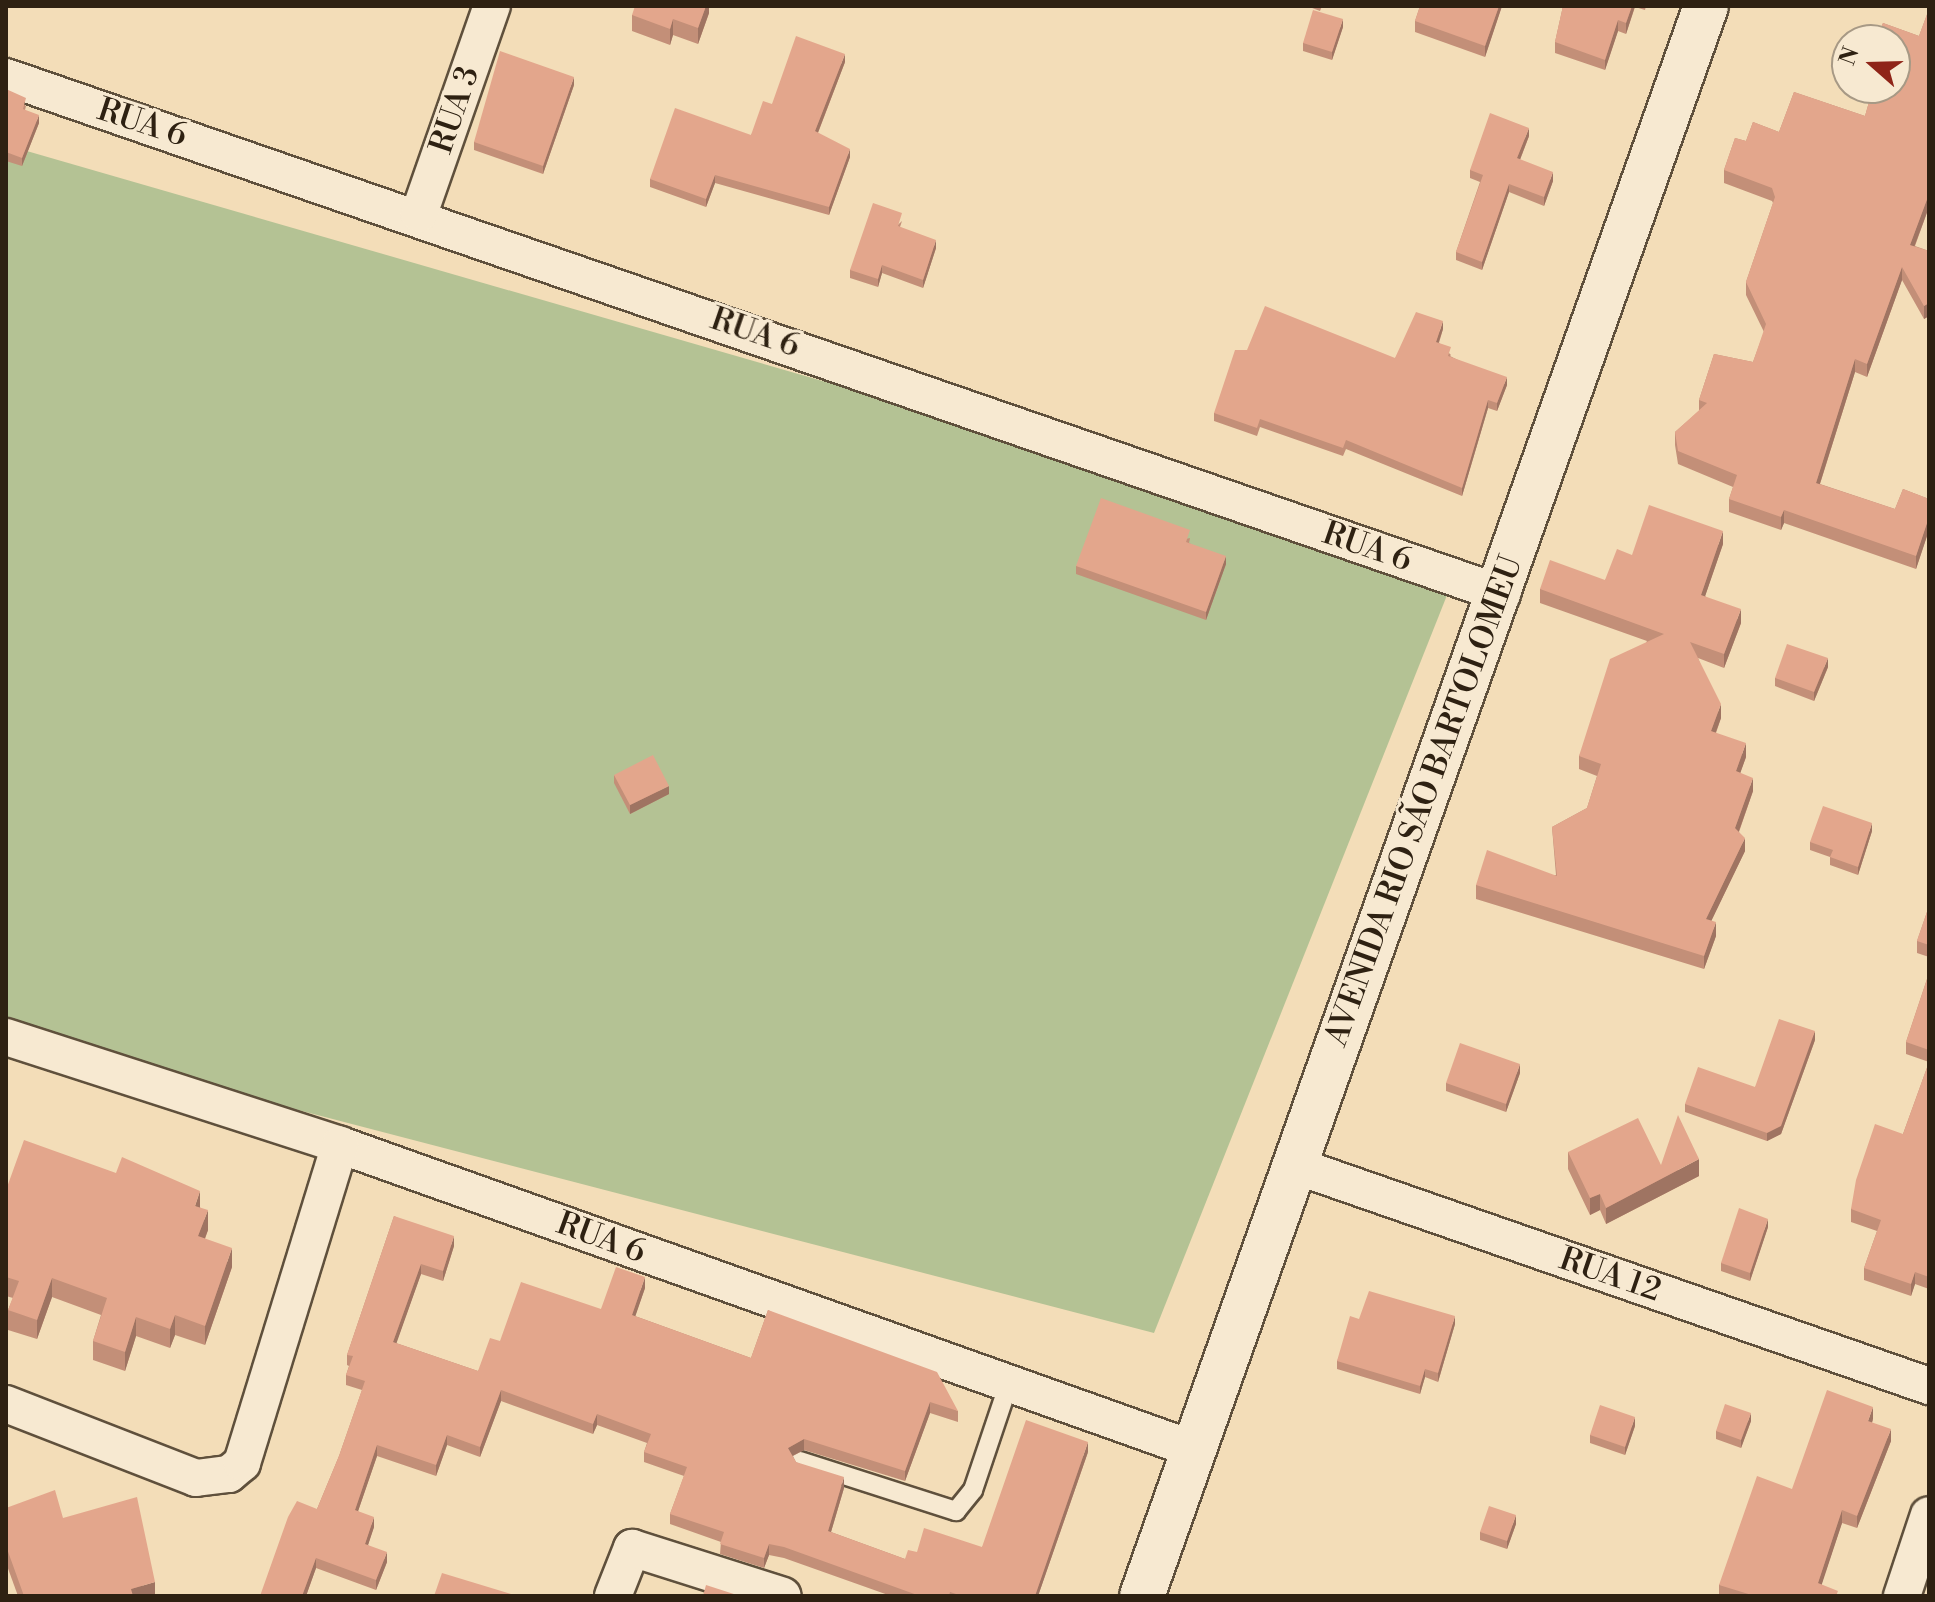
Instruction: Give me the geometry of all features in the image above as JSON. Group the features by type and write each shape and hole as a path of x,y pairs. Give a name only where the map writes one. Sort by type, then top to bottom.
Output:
{"street":[{"name":"RUA 3","path":"419,214 492,6"},
{"name":"AVENIDA RIO SÃO BARTOLOMEU","path":"1142,1596 1291,1164 1502,594 1706,6"},
{"name":"RUA 6","path":"6,77 419,214 1502,594"},
{"name":"RUA 6","path":"6,1037 340,1145 1193,1449"},
{"path":"6,1404 196,1478 229,1474 242,1463 340,1145"},
{"name":"RUA 12","path":"1291,1164 1929,1386"},
{"path":"1902,1596 1929,1515"},
{"path":"613,1596 632,1548 783,1596"}],"lane":[{"path":"800,1461 951,1513 973,1490 1009,1383"}],"green space":[{"path":"6,145 1459,565 1154,1333 6,1034"}],"building":[{"path":"635,6 706,6 698,28 673,19 670,29 632,15"},
{"path":"1420,6 1499,6 1485,46 1415,21"},
{"path":"1563,6 1632,6 1626,23 1618,20 1605,60 1555,42"},
{"path":"1929,9 1929,194 1910,245 1929,251 1929,303 1924,306 1902,267 1867,364 1855,359 1816,483 1895,509 1903,489 1929,499 1929,517 1916,556 1784,510 1781,517 1729,499 1737,475 1678,451 1675,432 1707,403 1699,400 1714,354 1753,362 1766,324 1746,282 1775,197 1772,188 1724,170 1735,138 1746,141 1753,122 1779,132 1794,92 1865,116 1868,104 1911,104 1911,33 1919,36"},
{"path":"1313,10 1343,19 1332,52 1303,43"},
{"path":"796,36 845,54 815,131 850,149 829,207 715,175 706,199 650,179 675,108 751,135 763,101 772,104"},
{"path":"500,51 574,77 543,166 474,142"},
{"path":"6,89 26,98 23,109 39,115 22,158 6,152"},
{"path":"1490,113 1529,128 1517,158 1553,172 1544,197 1509,184 1482,262 1456,252 1483,175 1470,170"},
{"path":"873,203 902,213 898,226 936,240 923,280 882,265 878,279 850,270"},
{"path":"1265,306 1395,358 1416,312 1443,321 1436,342 1451,347 1448,356 1507,377 1497,403 1488,400 1462,488 1346,440 1343,448 1260,419 1257,428 1214,413 1235,350 1247,350"},
{"path":"1101,498 1190,530 1186,542 1226,556 1206,612 1076,566"},
{"path":"1649,505 1723,531 1701,595 1741,609 1724,654 1690,642 1721,704 1711,731 1746,743 1736,771 1753,778 1735,828 1745,838 1706,919 1716,922 1704,956 1476,885 1487,850 1557,876 1552,827 1587,808 1601,764 1579,756 1610,659 1664,634 1540,589 1550,560 1605,580 1617,549 1632,555"},
{"path":"1787,644 1828,658 1814,692 1775,678"},
{"path":"653,755 669,786 630,805 614,775"},
{"path":"1823,806 1872,823 1858,867 1830,857 1833,850 1810,842"},
{"path":"1929,906 1929,945 1917,941"},
{"path":"1929,973 1929,1050 1906,1042"},
{"path":"1779,1019 1815,1031 1781,1126 1767,1133 1685,1104 1698,1067 1755,1087"},
{"path":"1460,1043 1520,1064 1506,1104 1446,1083"},
{"path":"1929,1062 1929,1277 1915,1272 1911,1284 1864,1268 1881,1220 1851,1209 1856,1180 1875,1124 1903,1134"},
{"path":"1678,1115 1699,1159 1606,1208 1600,1194 1590,1198 1568,1152 1638,1118 1661,1165"},
{"path":"24,1140 116,1173 122,1157 200,1191 195,1206 208,1210 198,1236 232,1248 205,1326 175,1315 170,1329 136,1317 125,1352 93,1341 107,1298 52,1278 37,1320 8,1310 19,1281 6,1277 6,1190"},
{"path":"1739,1208 1768,1219 1750,1273 1721,1263"},
{"path":"394,1216 454,1236 443,1271 421,1264 393,1342 478,1371 490,1338 500,1341 521,1282 601,1309 616,1267 645,1277 632,1315 751,1358 768,1310 937,1372 958,1411 930,1402 905,1471 804,1439 788,1448 796,1462 844,1477 828,1531 905,1559 908,1550 917,1552 924,1528 982,1547 1026,1420 1088,1442 1035,1596 962,1596 950,1592 949,1596 920,1596 784,1547 769,1544 764,1558 720,1544 724,1532 670,1514 687,1467 644,1452 651,1434 597,1414 593,1424 501,1390 480,1447 447,1435 436,1465 377,1445 355,1510 374,1517 365,1544 387,1552 376,1580 316,1558 302,1596 260,1596 288,1517 297,1501 317,1509 339,1456 365,1381 346,1375 353,1356 347,1355"},
{"path":"1369,1291 1455,1316 1438,1373 1425,1369 1420,1386 1337,1361 1350,1316 1359,1319"},
{"path":"1827,1390 1873,1407 1868,1421 1891,1429 1857,1516 1842,1510 1818,1583 1838,1591 1836,1596 1755,1596 1719,1585 1757,1476 1792,1489"},
{"path":"1725,1404 1751,1413 1741,1440 1716,1431"},
{"path":"1600,1405 1635,1417 1625,1447 1590,1435"},
{"path":"55,1490 63,1518 137,1497 155,1582 131,1589 133,1596 24,1596 6,1546 6,1508"},
{"path":"1489,1506 1516,1515 1507,1541 1480,1532"},
{"path":"442,1573 518,1596 434,1596"},
{"path":"706,1585 740,1596 703,1596"}]}
